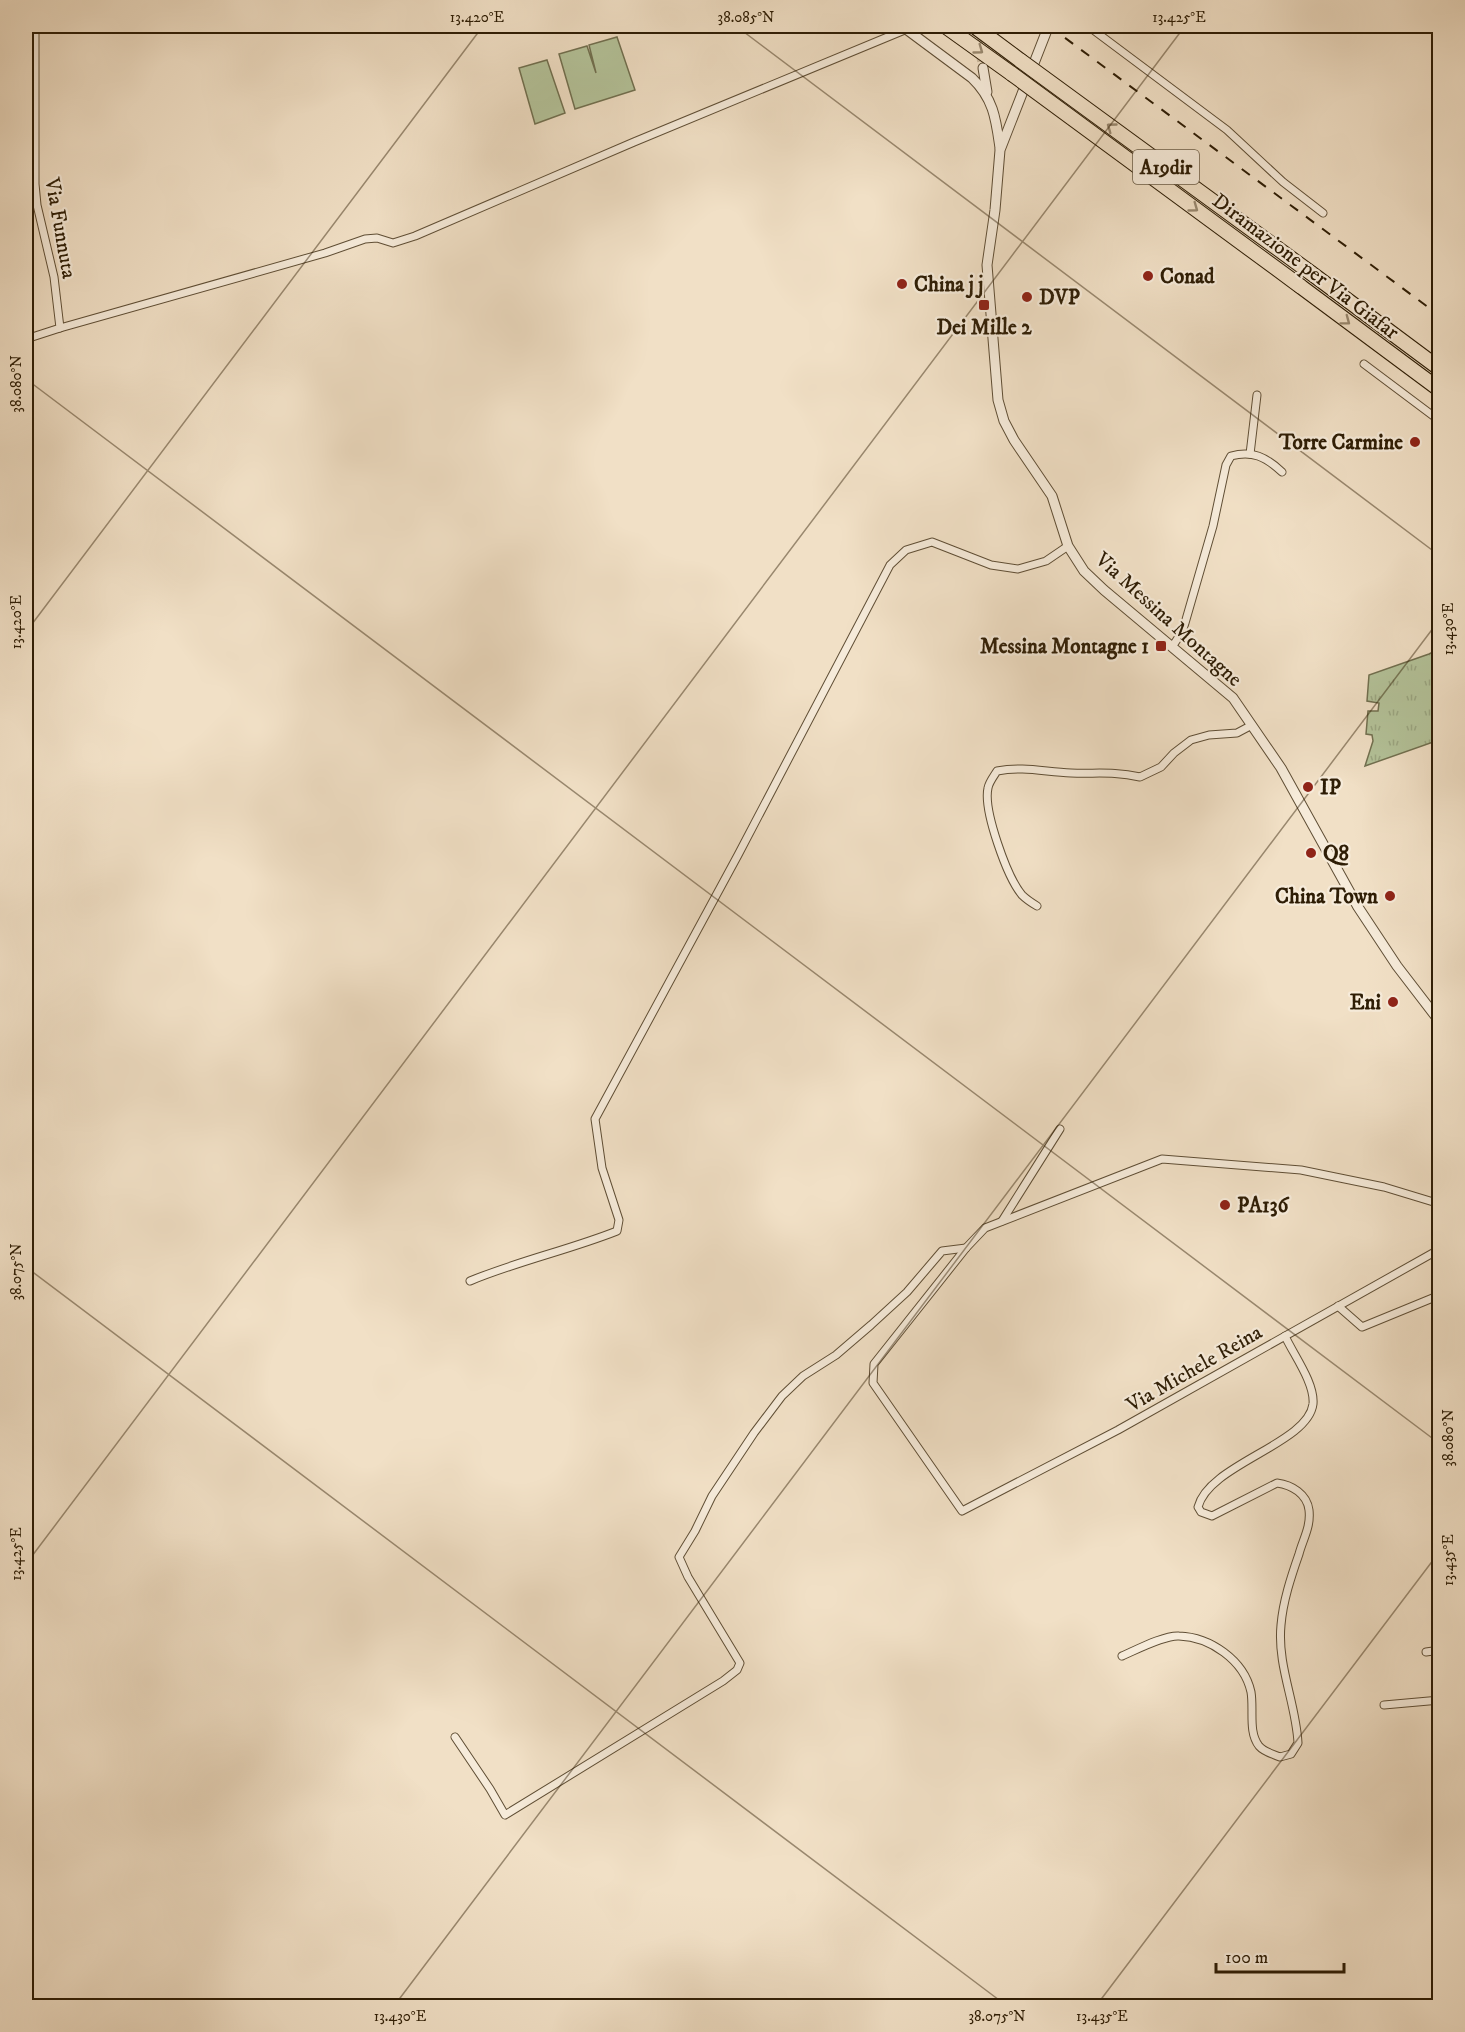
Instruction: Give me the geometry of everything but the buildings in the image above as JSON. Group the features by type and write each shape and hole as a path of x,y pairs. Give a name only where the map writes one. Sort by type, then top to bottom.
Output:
{"highway":[{"name":"Diramazione per Via Giafar","path":"945,26 1440,390"},
{"name":"Diramazione per Via Giafar","path":"974,26 1440,369"}],"street":[{"name":"Via Funnuta","path":"34,26 35,184 37,205 54,277 60,328"},
{"path":"26,339 325,253 365,239 377,238 393,243 415,236 905,27 972,78 987,95"},
{"path":"1093,27 1227,130 1283,182 1323,213"},
{"path":"1000,150 1047,30"},
{"path":"984,68 987,95 997,125 1000,150"},
{"name":"Via Messina Montagne","path":"1000,150 987,265 998,400 1004,421 1014,440 1052,496 1068,546 1084,571 1233,698 1281,768 1358,907 1397,966 1440,1022"},
{"path":"1364,364 1440,421"},
{"path":"1250,454 1257,395"},
{"path":"1172,647 1185,623 1213,526 1226,465 1231,456 1243,452 1260,455 1282,472"},
{"path":"470,1281 513,1265 576,1247 617,1231 619,1220 602,1168 595,1119 738,855 890,565 906,550 932,542 991,565 1018,569 1046,561 1068,546"},
{"path":"1037,906 1023,895 1007,869 988,807 988,787 997,771 1015,768 1073,773 1121,773 1140,777 1161,767 1191,740 1209,735 1237,733 1252,725"},
{"path":"1002,1221 1060,1129"},
{"path":"455,1737 505,1815 723,1681 737,1670 740,1663 687,1577 679,1557 712,1496 782,1396 871,1325 907,1292 942,1251 966,1248 985,1228 1162,1159 1301,1170 1384,1187 1440,1203"},
{"name":"Via Michele Reina","path":"966,1248 874,1364 873,1383 962,1511 1118,1430 1440,1249"},
{"path":"1338,1306 1362,1327 1440,1294"},
{"path":"1122,1656 1177,1635 1220,1650 1236,1661 1244,1673 1250,1689 1253,1736 1261,1748 1280,1757 1291,1754 1298,1743 1282,1665 1280,1629 1282,1611 1310,1524 1306,1499 1295,1488 1277,1483 1212,1516 1201,1512 1198,1507 1207,1490 1224,1476 1296,1430 1310,1413 1313,1404 1312,1392 1285,1336"},
{"path":"1426,1652 1440,1650"},
{"path":"1383,1705 1440,1700"}],"green space":[{"path":"617,37 635,90 575,109 559,54 587,46 596,73 589,45"},
{"path":"547,60 565,113 535,124 519,68"},
{"path":"1439,649 1439,740 1365,766 1373,741 1372,735 1366,734 1368,711 1378,711 1379,703 1367,701 1369,675"}],"tunnel":[{"path":"975,26 983,68"}],"railway":[{"path":"1049,26 1440,316"}],"place":[{"name":"Conad","path":"1148,276"},
{"name":"China j j","path":"902,284"},
{"name":"DVP","path":"1027,297"},
{"name":"Dei Mille 2","path":"984,305"},
{"name":"Torre Carmine","path":"1415,442"},
{"name":"Messina Montagne 1","path":"1161,646"},
{"name":"IP","path":"1308,787"},
{"name":"Q8","path":"1311,853"},
{"name":"China Town","path":"1390,896"},
{"name":"Eni","path":"1393,1002"},
{"name":"PA136","path":"1225,1205"}]}
